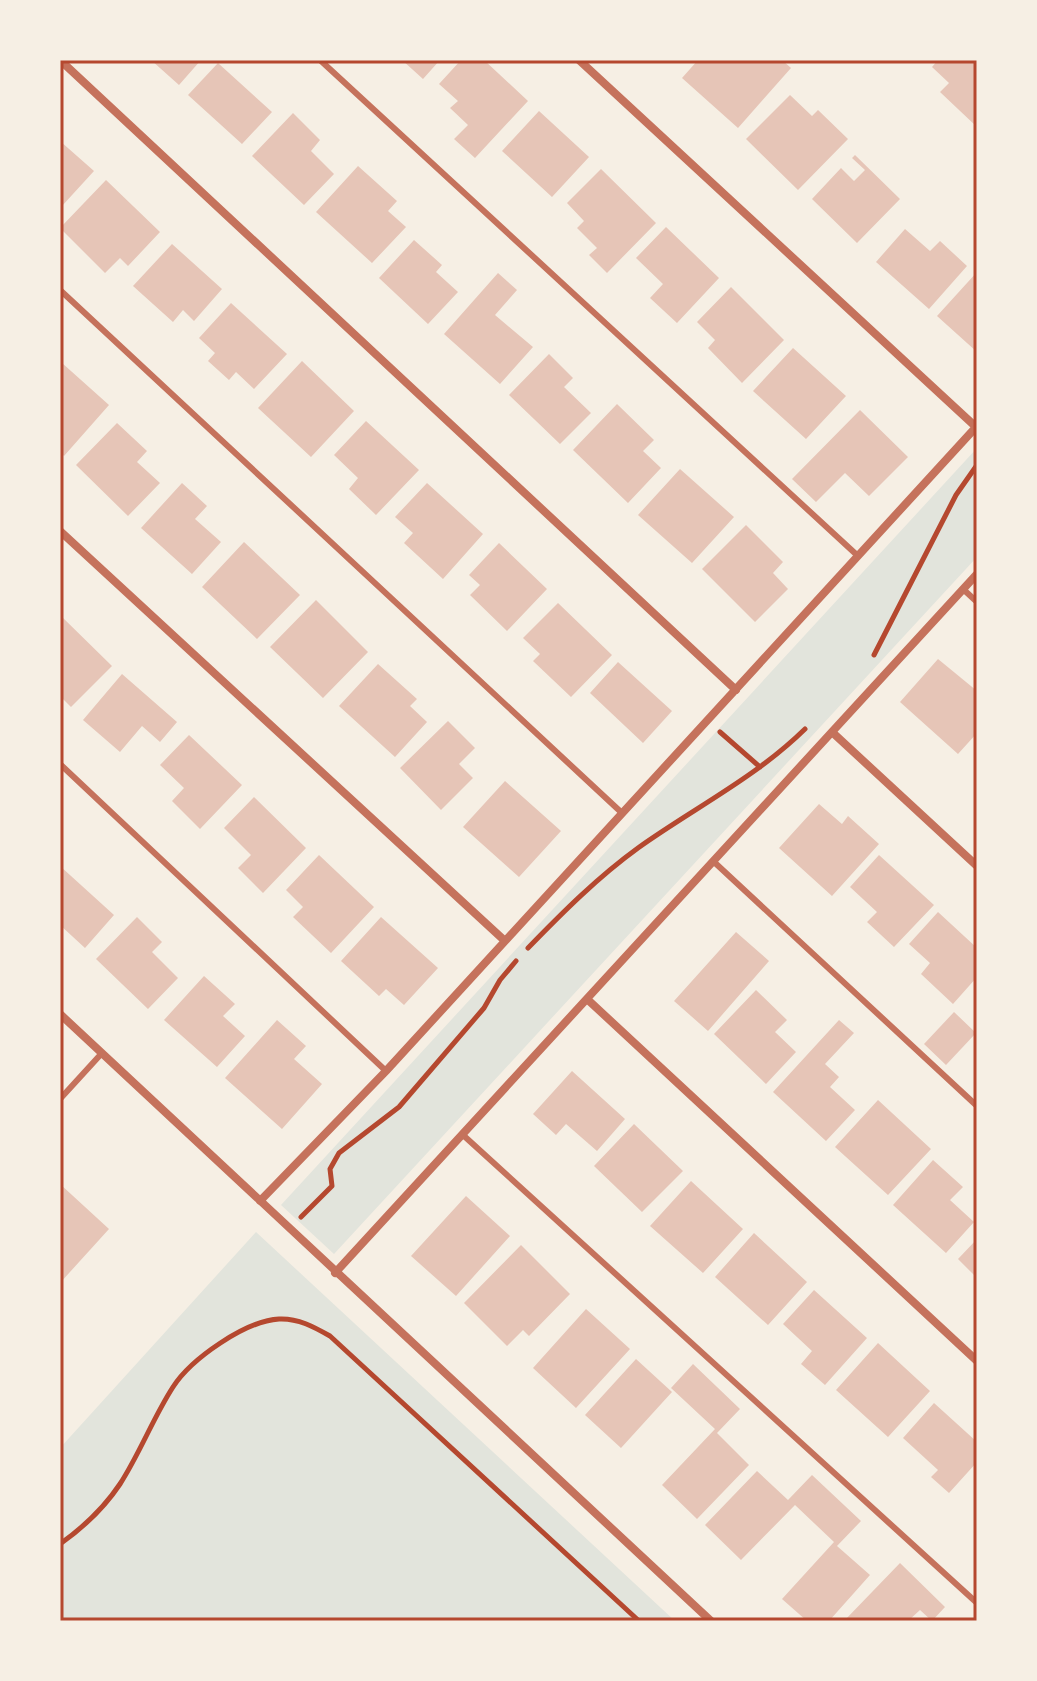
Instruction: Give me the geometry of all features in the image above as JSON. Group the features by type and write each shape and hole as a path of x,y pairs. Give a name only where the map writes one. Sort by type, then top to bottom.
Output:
{"street":[{"path":"60,60 736,690"},
{"path":"260,1201 386,1071 976,427 579,60"},
{"path":"60,531 505,941"},
{"path":"335,1273 977,574"},
{"path":"832,732 977,866"},
{"path":"587,999 977,1361"},
{"path":"60,1014 711,1621"}],"lane":[{"path":"320,60 858,556"},
{"path":"60,290 622,813"},
{"path":"963,589 977,602"},
{"path":"60,764 386,1071"},
{"path":"713,861 977,1106"},
{"path":"60,1099 102,1053"},
{"path":"463,1135 977,1603"}],"path":[{"path":"871,661 956,495 977,465"},
{"path":"290,1230 332,1186 330,1169 339,1153 361,1133 399,1107 484,1008 500,980 575,900 638,848 760,767 810,724"},
{"path":"720,732 760,767"},
{"path":"60,1544 88,1524 119,1485 174,1385 201,1356 233,1335 277,1319 305,1323 339,1343 639,1621"}],"shaded area":[{"path":"977,448 977,557 334,1254 281,1205"},
{"path":"256,1232 675,1621 60,1621 60,1448"}],"building":[{"path":"151,60 201,60 179,85"},
{"path":"402,60 440,60 423,79"},
{"path":"461,60 484,60 528,101 475,158 454,139 468,125 450,108 458,101 439,84"},
{"path":"698,60 782,60 791,68 738,128 682,78"},
{"path":"938,60 977,60 977,127 940,92 949,83 932,67"},
{"path":"218,63 272,112 242,144 188,95"},
{"path":"790,95 812,116 818,110 848,139 798,190 746,139"},
{"path":"539,111 589,157 552,197 502,151"},
{"path":"293,113 320,140 311,151 334,174 304,205 252,156"},
{"path":"60,141 94,171 62,206 60,204"},
{"path":"855,155 900,199 857,243 812,199 841,168 854,181 865,170 852,158"},
{"path":"358,166 397,201 388,211 406,227 372,263 316,212"},
{"path":"601,169 656,223 607,273 589,255 597,248 577,228 584,221 567,203"},
{"path":"106,180 160,232 128,266 120,258 105,273 60,228"},
{"path":"666,227 719,278 677,323 650,298 663,284 636,258"},
{"path":"905,229 930,251 940,241 967,266 929,309 876,262"},
{"path":"414,240 442,265 436,272 458,292 428,324 379,278"},
{"path":"172,244 222,289 194,321 183,310 173,322 133,286"},
{"path":"977,272 977,352 937,316"},
{"path":"498,273 517,290 495,315 533,347 500,384 444,334"},
{"path":"731,287 784,340 742,383 708,348 715,340 697,322"},
{"path":"231,303 287,354 254,389 236,372 229,380 208,361 215,353 199,338"},
{"path":"793,348 846,396 806,439 753,391"},
{"path":"549,354 573,378 564,387 591,413 560,444 509,395"},
{"path":"302,361 354,411 311,457 258,408"},
{"path":"62,363 109,405 64,456 60,452"},
{"path":"617,404 654,440 643,451 661,468 628,503 573,450"},
{"path":"860,410 908,457 869,496 845,473 816,502 792,479"},
{"path":"366,421 419,470 376,515 349,489 358,478 334,455"},
{"path":"117,423 147,451 137,462 160,483 128,516 76,465"},
{"path":"680,469 734,517 692,563 638,515"},
{"path":"182,483 207,506 195,519 221,542 192,574 141,528"},
{"path":"427,483 483,534 443,579 404,543 413,533 395,517"},
{"path":"746,525 783,562 773,573 788,589 755,622 702,569"},
{"path":"244,542 300,595 257,639 202,587"},
{"path":"499,543 547,589 507,631 470,595 480,585 469,575"},
{"path":"316,600 368,652 323,698 270,647"},
{"path":"558,603 612,655 571,697 533,661 540,654 523,638"},
{"path":"60,615 112,666 71,707 60,696"},
{"path":"938,659 977,691 977,733 958,754 900,702"},
{"path":"618,662 672,711 643,743 590,693"},
{"path":"378,664 417,699 410,706 427,722 395,757 339,706"},
{"path":"122,674 177,722 160,742 142,726 120,752 83,720"},
{"path":"448,721 475,748 459,764 473,778 441,810 400,768"},
{"path":"189,735 242,785 200,829 172,801 184,788 160,765"},
{"path":"505,781 561,831 519,877 463,827"},
{"path":"254,797 306,848 263,893 238,868 251,855 224,828"},
{"path":"819,804 842,824 848,816 879,844 832,896 779,848"},
{"path":"319,855 374,907 331,953 293,917 303,907 286,890"},
{"path":"879,855 934,905 894,947 867,922 877,912 850,887"},
{"path":"60,866 114,915 85,948 60,925"},
{"path":"938,912 977,948 977,977 953,1004 921,974 930,963 909,944"},
{"path":"137,917 162,942 152,952 178,978 148,1009 96,959"},
{"path":"381,917 438,968 404,1005 386,989 379,996 341,961"},
{"path":"736,932 769,961 708,1031 674,1001"},
{"path":"204,976 235,1004 223,1016 245,1036 217,1067 164,1020"},
{"path":"756,990 787,1020 775,1032 796,1052 766,1084 714,1034"},
{"path":"954,1012 976,1033 946,1065 924,1044"},
{"path":"277,1020 306,1046 294,1059 322,1084 282,1129 225,1078"},
{"path":"839,1020 854,1033 825,1064 839,1077 830,1087 855,1110 826,1141 773,1092"},
{"path":"572,1071 625,1119 597,1151 566,1124 556,1135 533,1114"},
{"path":"878,1100 931,1149 888,1195 835,1147"},
{"path":"634,1124 683,1171 642,1212 594,1166"},
{"path":"933,1160 963,1187 950,1200 974,1222 946,1253 893,1205"},
{"path":"691,1181 743,1229 703,1273 650,1226"},
{"path":"60,1184 109,1229 60,1283"},
{"path":"466,1196 510,1236 456,1296 411,1256"},
{"path":"754,1233 807,1282 768,1325 715,1277"},
{"path":"977,1239 977,1278 958,1259"},
{"path":"521,1245 570,1294 529,1336 523,1330 507,1346 464,1303"},
{"path":"814,1290 867,1338 825,1385 801,1364 812,1351 783,1324"},
{"path":"586,1309 630,1349 576,1408 533,1368"},
{"path":"878,1343 930,1391 888,1437 836,1390"},
{"path":"636,1359 672,1392 621,1448 585,1415"},
{"path":"693,1364 740,1409 717,1433 749,1465 697,1519 662,1485 715,1429 671,1388"},
{"path":"934,1403 977,1442 977,1462 949,1493 931,1477 938,1470 903,1438"},
{"path":"757,1471 788,1500 812,1475 861,1521 837,1546 870,1575 829,1621 807,1621 782,1599 834,1542 795,1505 741,1560 705,1525"},
{"path":"900,1563 945,1607 932,1621 920,1610 908,1621 844,1621"}]}
